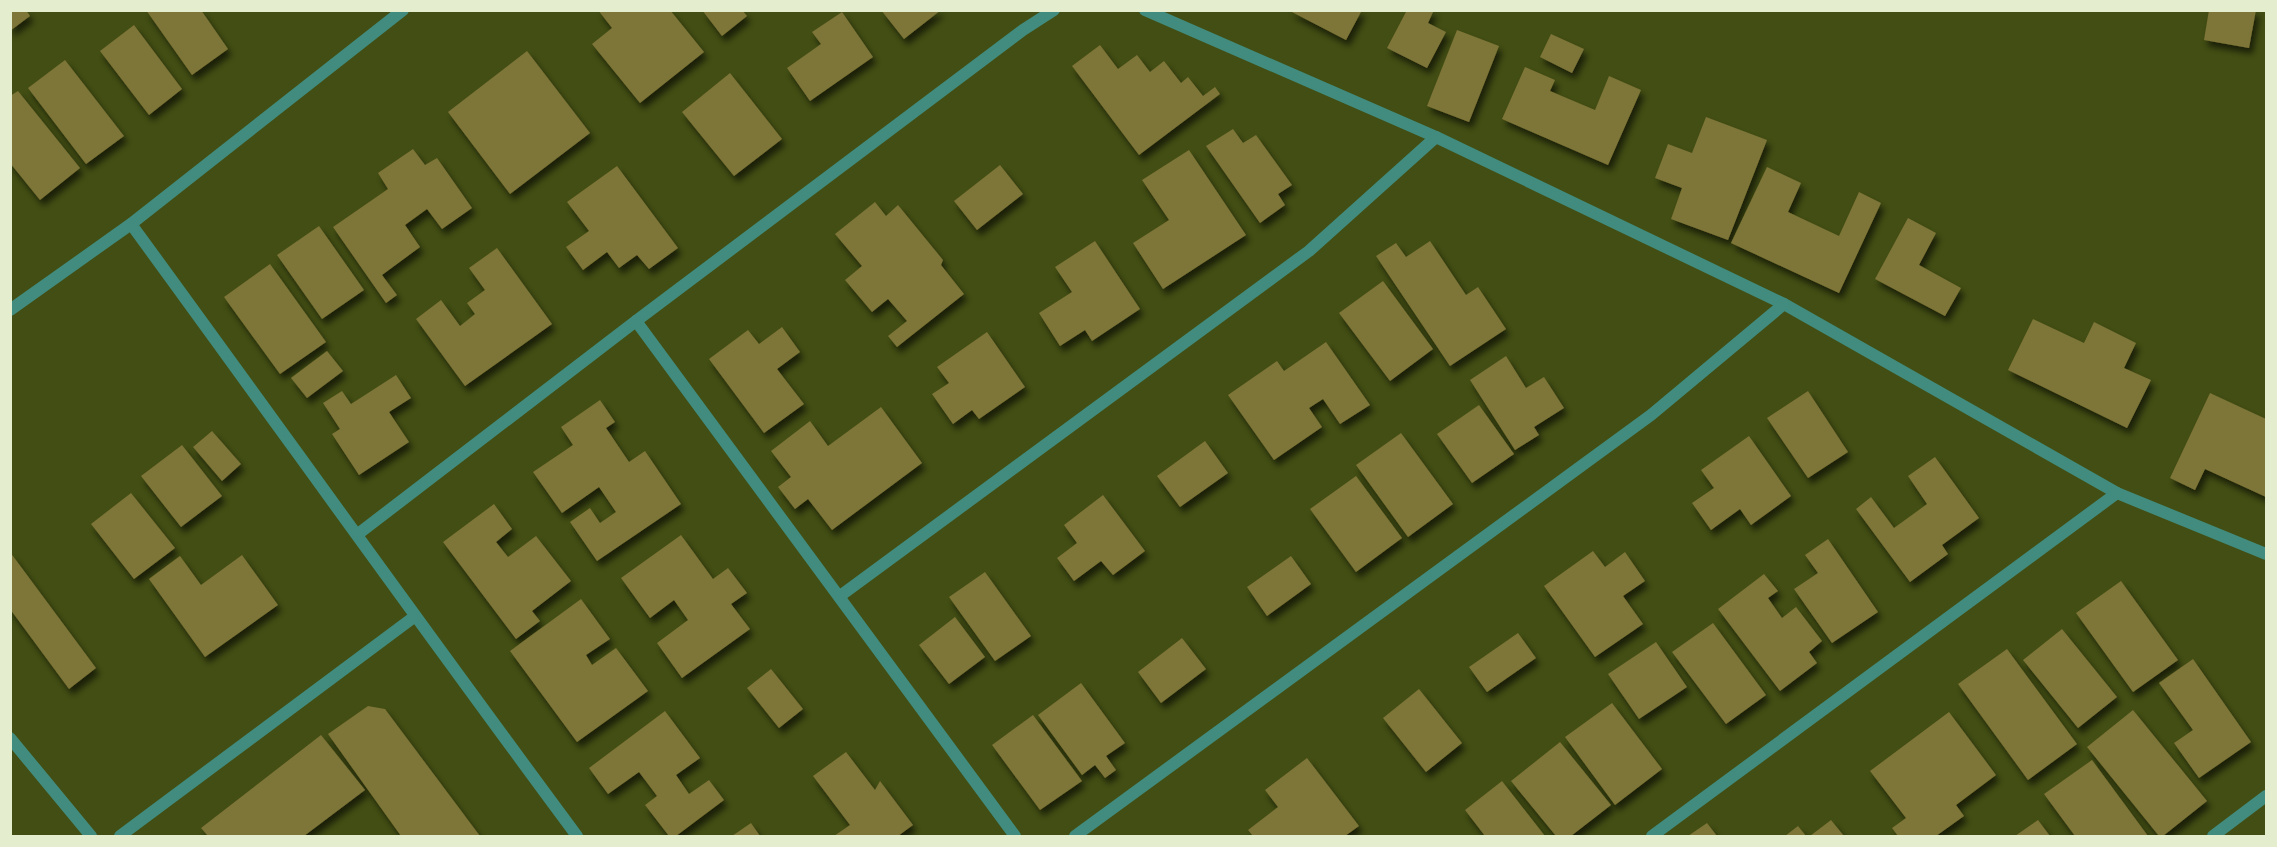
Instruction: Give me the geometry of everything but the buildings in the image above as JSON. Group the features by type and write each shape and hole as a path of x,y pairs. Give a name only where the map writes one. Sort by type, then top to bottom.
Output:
{"street":[{"path":"10,310 131,224 403,10"},
{"path":"358,534 636,321 1023,30 1054,10"},
{"path":"1145,10 1436,137 1784,304 2117,493 2266,554"},
{"path":"840,596 1310,251 1436,137"},
{"path":"131,224 358,534 414,617 578,837"},
{"path":"1075,837 1651,415 1784,304"},
{"path":"636,321 1015,837"},
{"path":"1653,837 2117,493"},
{"path":"120,837 414,617"},
{"path":"10,738 91,837"},
{"path":"2212,837 2266,796"}]}
